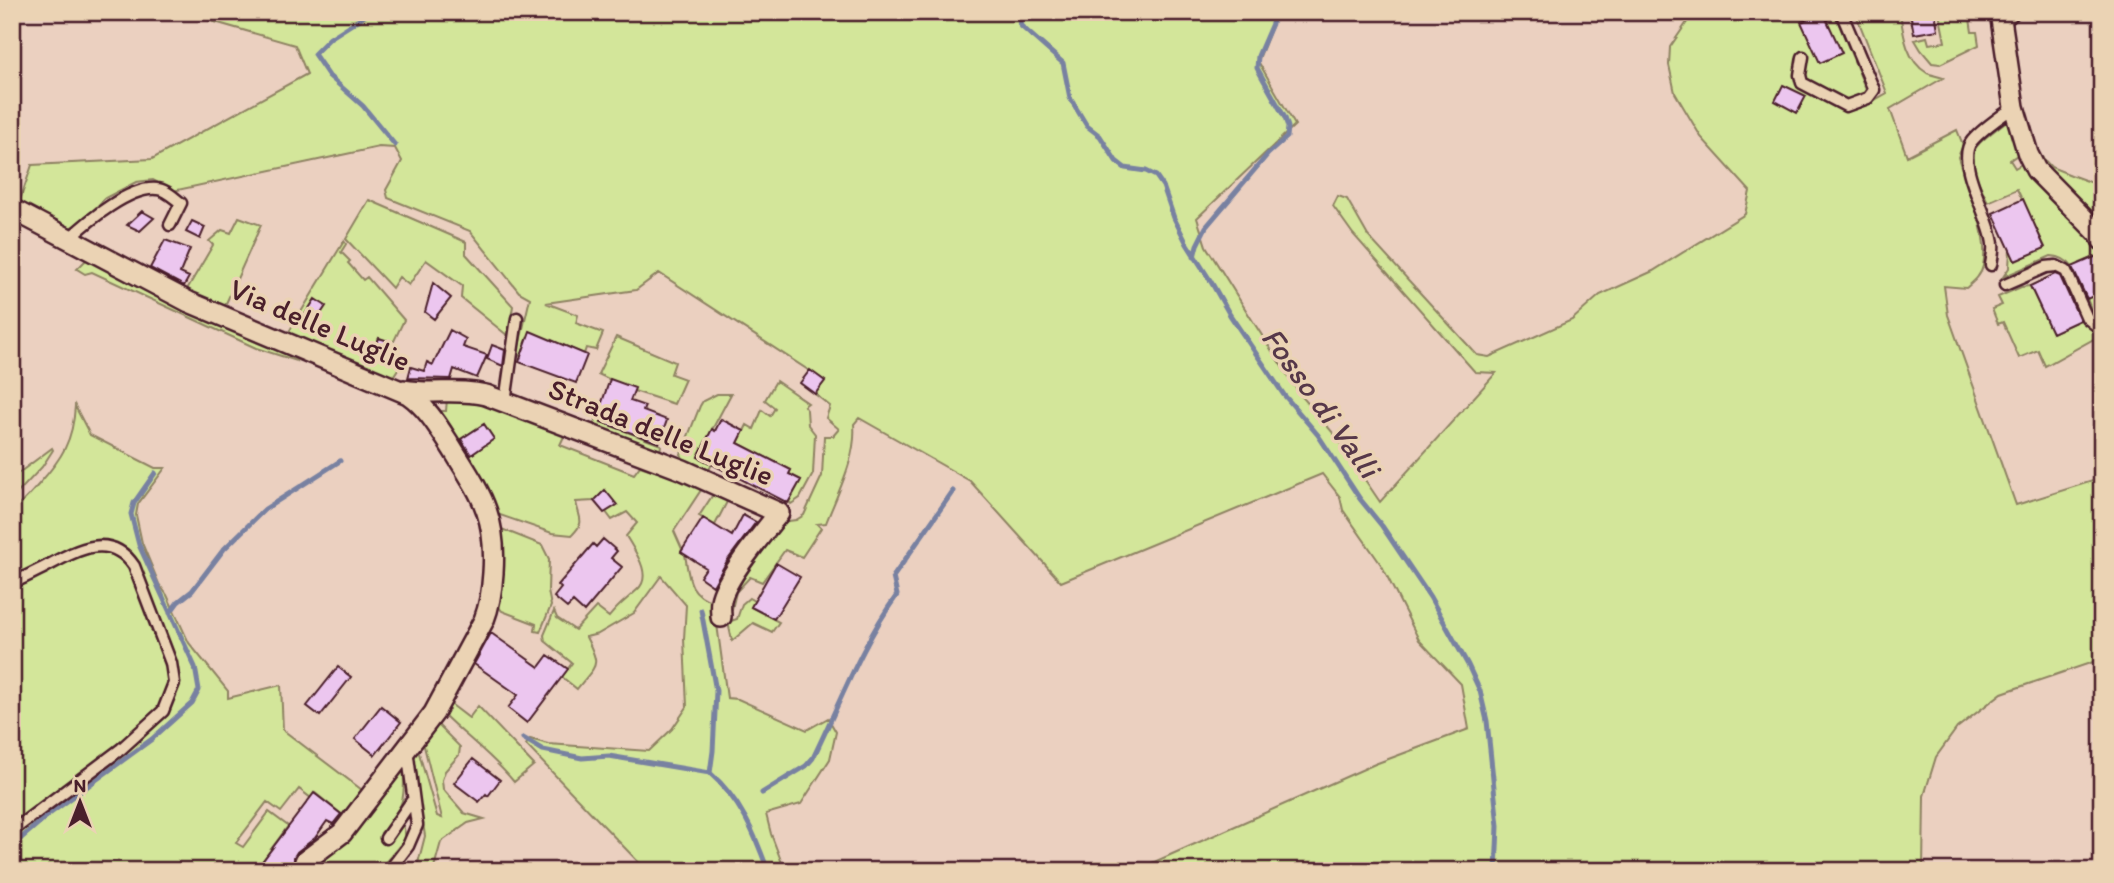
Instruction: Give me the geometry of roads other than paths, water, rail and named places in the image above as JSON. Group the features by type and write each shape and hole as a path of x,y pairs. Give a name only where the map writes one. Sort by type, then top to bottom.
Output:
{"street":[{"path":"2005,16 2014,107 2028,154 2036,170 2102,240"},
{"name":"Via delle Luglie","path":"12,209 210,312 400,389 413,397 429,413 481,495 490,517 495,544 490,604 484,620 434,713 342,833 305,861"},
{"name":"Strada delle Luglie","path":"400,389 429,393 467,392 505,402 683,470 779,513 747,554 723,592 720,601 721,617"}],"lane":[{"path":"1803,57 1801,83 1846,106 1868,98 1874,90 1841,12"},
{"path":"1991,265 1994,246 1969,172 1967,149 1972,141 2014,107"},
{"path":"70,238 100,213 143,190 159,188 181,203 170,225"},
{"path":"2005,285 2046,267 2056,266 2066,271 2087,318 2102,330"},
{"path":"505,402 517,318"},
{"path":"12,583 80,549 96,546 113,549 128,557 134,566 171,663 174,683 163,710 121,749 12,831"},
{"path":"389,871 408,846 417,825 407,749"},
{"path":"386,838 413,799"}],"waterway":[{"path":"371,12 330,38 314,54 329,76 363,106 395,145"},
{"name":"Fosso di Valli","path":"1018,12 1021,26 1063,63 1070,98 1087,126 1100,136 1116,161 1125,168 1146,171 1156,176 1163,186 1187,244 1230,315 1284,395 1318,435 1360,499 1382,526 1430,597 1468,665 1480,691 1487,721 1498,826 1496,871"},
{"path":"1194,257 1206,227 1268,154 1287,137 1285,118 1257,68 1258,56 1277,12"},
{"path":"170,613 178,602 192,591 224,549 265,509 340,461"},
{"path":"12,846 48,815 152,739 192,703 199,690 195,667 139,545 131,514 134,503 155,473"},
{"path":"762,793 806,766 813,758 862,654 897,595 893,577 953,491"},
{"path":"701,610 716,691 710,773 738,806 758,844 768,871"},
{"path":"523,738 543,750 582,758 609,756 710,773"}]}
